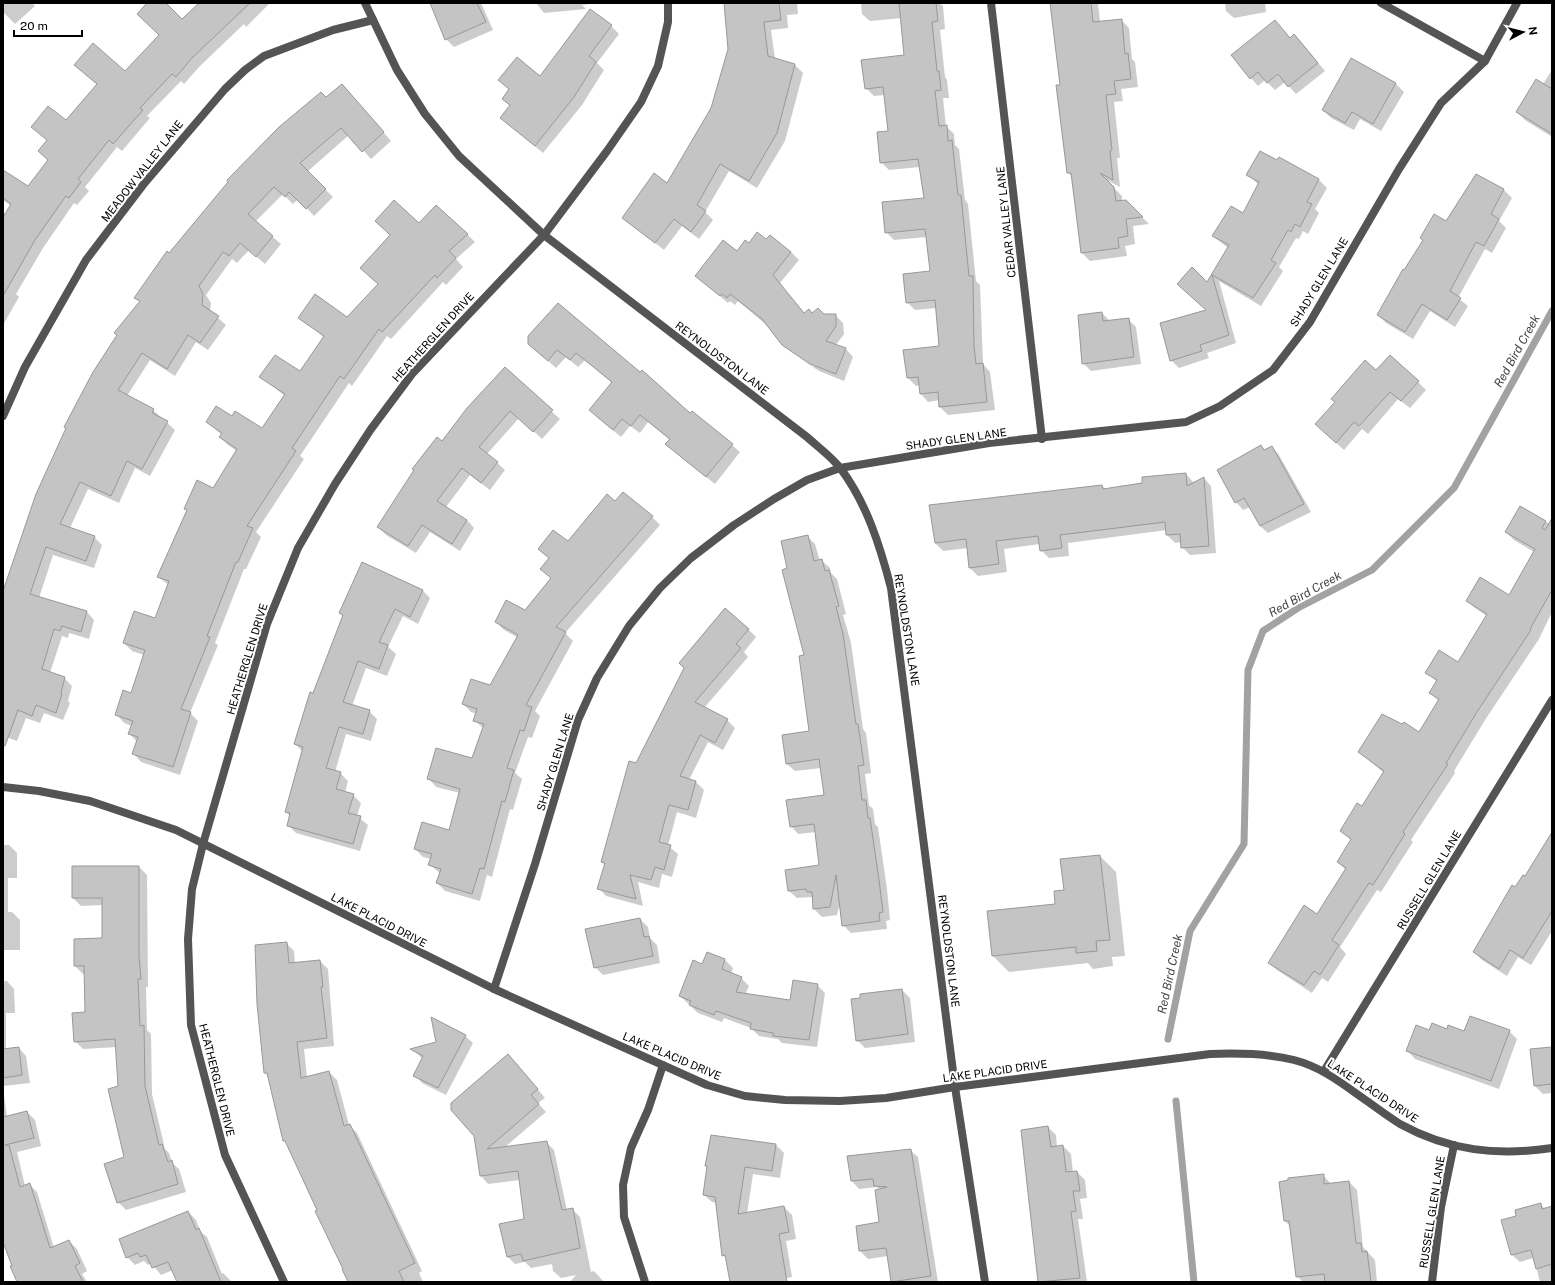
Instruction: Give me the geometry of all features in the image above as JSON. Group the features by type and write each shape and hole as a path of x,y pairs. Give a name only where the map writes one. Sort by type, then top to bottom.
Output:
{"street":[{"name":"REYNOLDSTON LANE","path":"366,3 397,70 425,114 459,156 544,235 807,437 840,468 864,506 881,547 891,588 955,1087 985,1282"},
{"name":"HEATHERGLEN DRIVE","path":"284,1282 225,1155 191,1025 188,939 192,890 203,844 267,624 298,548 339,478 371,429 412,374 544,235 607,151 641,102 658,66 668,22 668,3"},
{"name":"CEDAR VALLEY LANE","path":"991,3 1042,439"},
{"path":"1381,3 1485,61"},
{"name":"SHADY GLEN LANE","path":"494,989 535,864 578,720 597,678 629,626 665,583 691,558 734,525 807,480 840,468 989,443 1042,439 1186,422 1220,406 1273,370 1310,322 1399,169 1441,104 1485,61 1517,3"},
{"name":"MEADOW VALLEY LANE","path":"3,416 25,367 86,260 143,185 225,89 245,70 264,56 333,30 373,20"},
{"name":"RUSSELL GLEN LANE","path":"1324,1071 1552,700"},
{"name":"LAKE PLACID DRIVE","path":"3,787 39,791 90,801 176,830 494,989 707,1085 744,1096 785,1100 840,1101 886,1098 955,1087 1210,1054 1234,1053 1273,1056 1295,1060 1324,1071 1399,1123 1423,1135 1454,1145 1492,1152 1527,1151 1552,1148"},
{"path":"645,1282 624,1217 623,1184 632,1148 648,1110 663,1065"},
{"name":"RUSSELL GLEN LANE","path":"1432,1282 1442,1208 1454,1145"}],"building":[{"path":"147,3 166,3 182,19 199,3 250,3 192,58 176,77 172,74 140,108 143,110 113,144 109,140 78,179 81,182 69,198 66,196 35,240 3,296 3,217 11,204 3,198 3,170 28,186 48,160 38,151 47,140 31,127 48,106 66,120 97,84 74,65 93,43 125,71 159,35 137,14"},
{"path":"430,3 477,3 486,22 445,40"},
{"path":"724,3 779,3 781,20 764,22 768,56 795,64 777,133 749,181 720,164 697,205 706,211 691,232 674,219 655,243 622,218 654,173 667,183 711,108 728,49"},
{"path":"899,3 936,3 938,21 932,22 937,71 939,71 941,90 935,91 939,126 947,125 948,141 952,140 958,195 961,195 969,276 973,276 974,346 976,364 983,363 987,402 939,407 938,392 920,394 918,377 907,378 903,350 939,346 935,300 906,303 903,274 930,271 925,229 885,233 882,202 924,198 918,159 880,163 877,132 888,131 883,87 865,89 861,60 904,55"},
{"path":"1050,3 1091,3 1093,22 1122,19 1125,54 1128,53 1131,79 1114,81 1116,94 1106,95 1112,150 1110,151 1113,180 1100,173 1114,187 1116,201 1126,200 1143,217 1126,219 1128,236 1118,238 1119,248 1081,253 1071,173 1067,173 1056,85 1060,85"},
{"path":"590,9 612,25 589,56 596,62 574,97 535,146 500,118 510,105 502,99 509,89 498,80 517,57 540,76"},
{"path":"1275,20 1290,38 1294,34 1318,63 1288,87 1278,74 1267,83 1258,72 1250,79 1231,55"},
{"path":"1351,58 1396,83 1373,124 1352,112 1345,123 1322,110"},
{"path":"1536,79 1552,89 1552,134 1516,112"},
{"path":"342,84 384,132 362,152 341,128 300,163 326,189 306,209 289,192 285,197 274,187 248,214 273,236 256,257 240,243 229,256 223,252 199,286 203,294 202,305 219,316 200,343 188,335 167,369 142,353 118,390 154,409 152,413 168,421 142,469 127,461 111,496 80,482 60,524 95,536 86,561 46,547 30,594 87,611 81,632 62,626 60,631 54,629 42,669 65,677 62,694 56,713 36,705 32,716 18,710 5,746 3,746 3,591 36,494 66,428 64,427 93,372 117,335 114,333 140,301 134,298 167,251 169,253 228,182 227,180 279,127 321,92 326,97"},
{"path":"1260,151 1277,160 1279,157 1319,179 1307,202 1312,204 1300,227 1295,224 1291,232 1288,230 1271,260 1276,263 1253,298 1212,275 1229,335 1200,345 1202,351 1170,361 1160,323 1206,310 1177,284 1192,267 1207,282 1229,245 1212,236 1231,206 1243,213 1259,182 1246,175"},
{"path":"1476,174 1504,189 1491,214 1499,219 1484,246 1476,242 1450,291 1461,298 1447,320 1422,304 1405,332 1377,315 1403,269 1404,270 1423,240 1420,238 1434,214 1446,221"},
{"path":"394,200 419,223 436,205 468,234 449,251 456,258 437,278 435,275 382,332 379,329 344,379 340,376 292,448 296,451 247,526 253,528 238,562 236,562 207,636 210,637 181,709 191,712 173,767 132,754 138,737 128,734 133,721 115,715 123,690 131,693 145,650 123,643 134,611 155,618 169,581 157,577 187,510 184,509 197,480 213,488 237,449 219,437 222,433 206,422 216,406 232,416 235,411 262,428 285,394 259,377 275,355 300,371 324,336 298,318 315,294 347,317 378,284 360,268 390,235 375,221"},
{"path":"757,232 766,239 770,235 791,252 773,275 804,313 809,309 812,313 818,308 824,314 836,314 836,326 826,341 846,348 836,374 810,364 782,345 762,319 730,294 727,298 722,294 720,296 695,276 723,240 737,251 745,240 749,243"},
{"path":"558,303 640,372 642,370 690,413 692,411 733,444 706,477 665,444 670,439 640,415 631,426 622,419 613,430 589,410 612,382 576,353 570,360 557,350 548,361 528,344 528,336"},
{"path":"1102,312 1103,321 1129,318 1134,357 1082,364 1078,315"},
{"path":"1390,355 1419,381 1401,401 1390,392 1359,426 1354,422 1336,443 1315,424 1335,402 1331,399 1365,360 1376,370"},
{"path":"505,367 553,410 533,432 510,411 479,447 498,462 481,483 462,468 437,501 467,520 452,544 422,525 408,546 377,527 414,470 412,469 437,437 442,441 467,408"},
{"path":"1261,445 1264,450 1272,446 1304,504 1260,526 1244,498 1235,503 1217,470"},
{"path":"1186,473 1187,486 1204,477 1209,546 1181,548 1180,534 1166,535 1165,522 1060,535 1062,548 1040,551 1038,536 996,541 999,564 969,568 966,539 935,543 929,505 1102,485 1103,489 1142,483 1142,477"},
{"path":"623,492 653,516 556,627 566,632 526,705 532,707 524,731 520,730 507,768 514,770 505,802 502,801 484,869 480,868 472,894 436,883 441,869 428,865 432,854 414,849 422,822 449,830 460,789 427,779 436,748 472,758 484,724 473,721 477,709 462,704 471,679 490,685 518,635 495,622 506,600 525,610 551,578 540,569 549,558 538,549 553,530 568,541 607,494 615,501"},
{"path":"1520,506 1546,521 1542,528 1545,530 1552,518 1552,590 1530,629 1531,630 1477,712 1446,763 1448,764 1403,832 1405,834 1373,885 1369,883 1332,940 1339,945 1320,975 1314,971 1304,985 1268,963 1304,905 1317,914 1346,868 1337,862 1351,839 1340,831 1357,803 1362,806 1384,771 1358,752 1382,714 1402,724 1404,722 1419,732 1439,699 1429,693 1437,680 1425,673 1439,650 1458,662 1487,614 1466,601 1480,577 1509,595 1535,549 1505,532"},
{"path":"808,535 814,561 822,559 825,571 829,570 839,606 836,607 843,634 856,724 858,724 864,765 858,766 862,800 866,800 868,818 870,818 879,880 883,912 879,913 880,921 842,926 836,875 830,907 813,909 812,892 807,892 806,889 788,891 785,870 819,865 814,824 790,827 786,800 824,795 819,759 786,764 782,735 809,731 799,656 804,655 782,570 787,568 781,541"},
{"path":"362,562 423,590 410,617 395,609 379,642 388,645 379,669 358,661 343,702 370,710 363,734 339,727 326,768 341,772 336,789 354,794 348,813 361,816 353,844 287,826 290,813 285,812 303,747 294,744 310,692 313,693 343,615 339,613"},
{"path":"725,608 749,629 736,644 741,648 695,702 728,719 715,743 700,735 680,776 696,781 688,810 669,805 659,842 671,845 664,870 655,867 651,880 630,875 636,899 597,889 605,863 601,862 629,761 636,763 684,668 679,663"},
{"path":"1552,832 1552,911 1523,958 1510,950 1499,969 1473,952 1512,885 1515,887 1523,875 1525,876"},
{"path":"1100,855 1110,940 1096,941 1097,951 1076,953 1076,947 992,956 987,911 1055,904 1054,891 1064,890 1060,859"},
{"path":"72,866 139,866 139,956 141,979 138,979 140,1026 144,1025 145,1086 159,1145 162,1144 168,1162 172,1160 178,1184 117,1203 104,1164 124,1157 108,1089 118,1086 115,1039 74,1042 72,1013 85,1012 84,966 74,966 74,939 102,938 102,898 72,898"},
{"path":"640,918 644,937 649,936 653,956 594,968 585,929"},
{"path":"287,942 289,963 320,960 323,987 321,987 327,1038 297,1042 301,1078 329,1071 344,1126 350,1124 415,1263 399,1271 404,1282 348,1282 315,1211 317,1210 285,1141 283,1141 267,1073 264,1073 257,1004 255,945"},
{"path":"707,952 725,959 722,969 742,977 736,992 790,1000 793,980 818,984 809,1040 773,1036 773,1033 750,1029 751,1023 716,1011 714,1015 689,1005 691,1001 679,996 693,960 702,964"},
{"path":"902,989 908,1034 856,1041 851,999 860,998 860,994"},
{"path":"1470,1016 1510,1030 1491,1081 1406,1051 1416,1025 1429,1030 1432,1023 1447,1029 1448,1025 1464,1031"},
{"path":"431,1017 466,1035 438,1088 413,1076 423,1056 410,1049 436,1042"},
{"path":"19,1047 22,1075 3,1078 3,1049"},
{"path":"1552,1047 1552,1084 1534,1086 1530,1049"},
{"path":"508,1054 538,1089 531,1095 539,1104 487,1149 547,1141 562,1210 573,1208 580,1248 523,1261 521,1254 507,1257 499,1224 524,1219 518,1171 480,1176 474,1136 451,1110 451,1103"},
{"path":"27,1111 34,1138 5,1145 9,1145 20,1187 30,1183 50,1248 69,1240 80,1263 75,1266 83,1282 17,1282 10,1266 12,1266 3,1242 3,1117"},
{"path":"1048,1126 1051,1147 1063,1145 1066,1172 1077,1171 1080,1191 1073,1191 1076,1211 1071,1212 1080,1278 1038,1282 1021,1130"},
{"path":"711,1135 776,1144 772,1171 745,1167 738,1214 784,1206 789,1232 779,1234 787,1282 730,1282 725,1255 722,1256 715,1197 703,1195 707,1166 705,1166"},
{"path":"911,1149 931,1276 891,1282 886,1248 859,1251 856,1226 879,1222 875,1190 887,1187 874,1186 873,1179 851,1181 847,1156"},
{"path":"1324,1174 1324,1184 1349,1181 1356,1243 1361,1243 1362,1252 1367,1251 1371,1282 1325,1282 1324,1274 1296,1277 1289,1221 1284,1221 1279,1182 1288,1180 1288,1178"},
{"path":"1541,1203 1542,1209 1552,1206 1552,1264 1536,1269 1531,1250 1511,1255 1501,1220 1516,1216 1515,1210"},
{"path":"188,1211 196,1230 199,1228 221,1282 177,1282 168,1262 152,1268 146,1255 140,1257 138,1253 126,1258 119,1239"}],"waterway":[{"name":"Red Bird Creek","path":"1168,1039 1190,931 1244,844 1248,670 1263,631 1298,608 1372,570 1454,488 1552,311"},
{"name":"Red Bird Creek","path":"1176,1101 1194,1282"}]}
